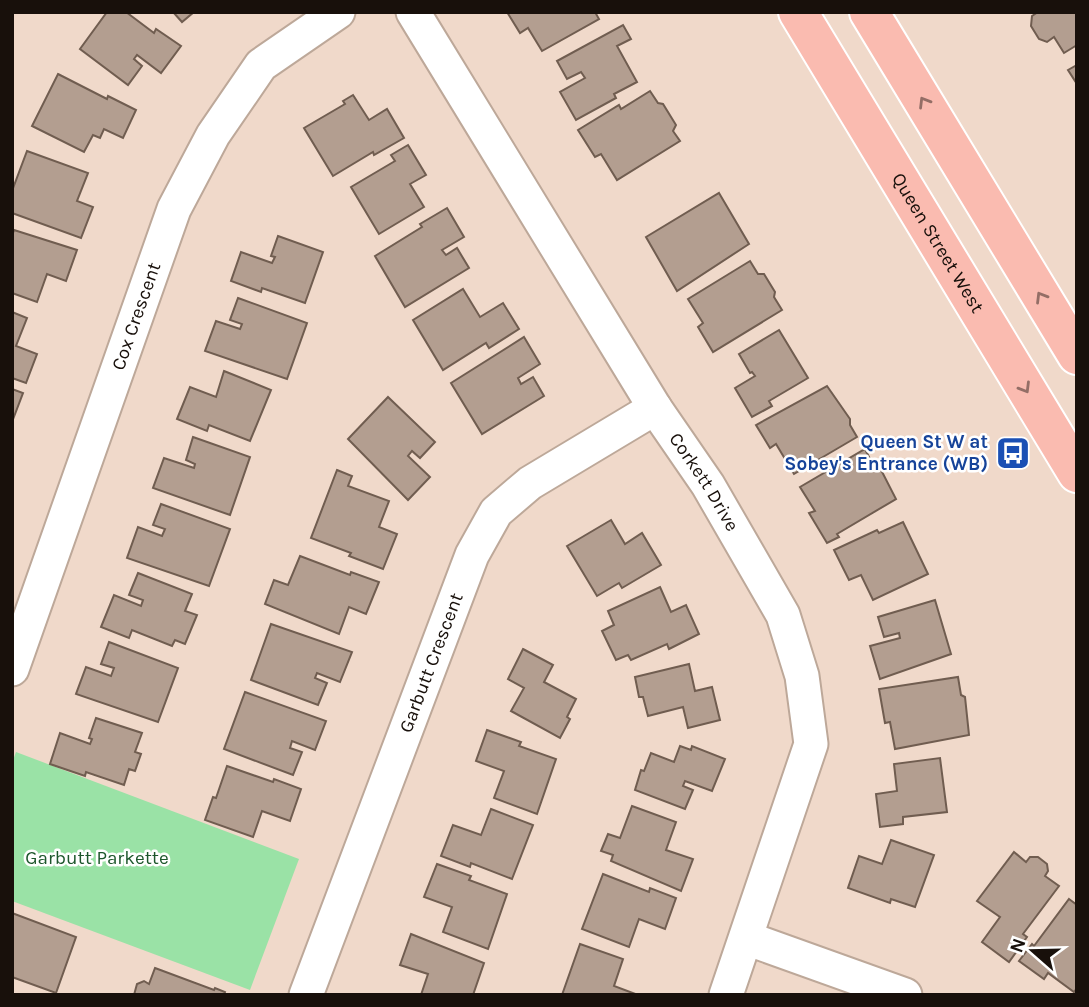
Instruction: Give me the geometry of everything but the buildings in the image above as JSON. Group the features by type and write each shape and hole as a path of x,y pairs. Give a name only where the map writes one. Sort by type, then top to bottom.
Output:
{"main road":[{"name":"Queen Street West","path":"798,12 1077,473"},
{"path":"869,12 1077,355"}],"street":[{"name":"Cox Crescent","path":"12,669 174,209 213,135 261,65 338,12"},
{"name":"Corkett Drive","path":"413,12 654,408 708,485 783,615 802,676 811,744 726,995"},
{"name":"Garbutt Crescent","path":"306,995 472,555 496,512 530,483 654,408"},
{"path":"746,938 905,995"}],"green space":[{"name":"Garbutt Parkette","path":"16,752 299,859 250,990 12,901 12,763"}],"place":[{"name":"Queen St W at Sobey's Entrance (WB)","path":"1013,453"}]}
